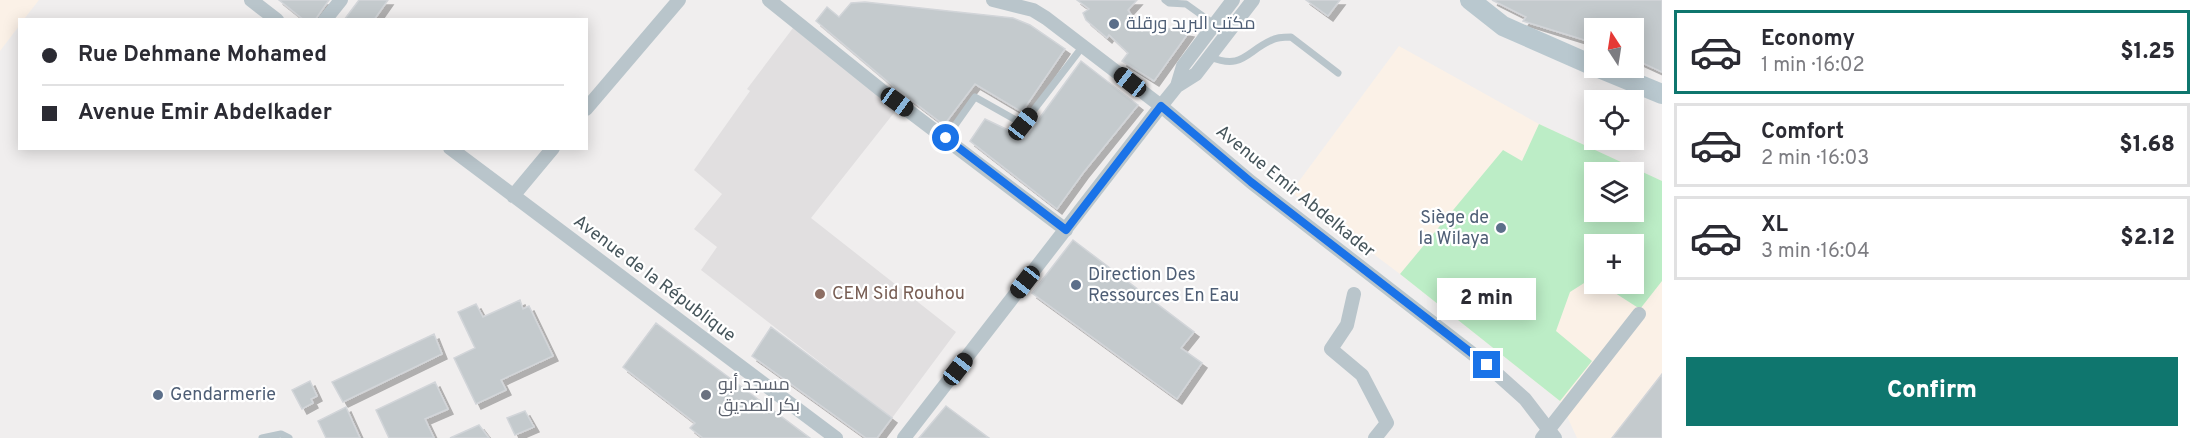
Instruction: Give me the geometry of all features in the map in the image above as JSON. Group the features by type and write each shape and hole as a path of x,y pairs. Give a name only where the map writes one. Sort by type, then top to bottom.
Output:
{"street":[{"path":"251,0 274,18"},
{"path":"326,18 340,0"},
{"path":"588,107 679,0"},
{"path":"769,0 881,90 1066,230"},
{"name":"Avenue Emir Abdelkader","path":"993,0 1033,10 1161,106 1251,182 1487,365 1525,399 1549,435"},
{"path":"1177,86 1183,66 1233,0"},
{"path":"904,438 1161,106 1177,86 1196,74 1253,0"},
{"path":"1470,0 1503,26 1584,61"},
{"path":"1623,78 1662,94"},
{"name":"Avenue de la République","path":"453,150 836,438"},
{"path":"513,196 551,150"},
{"path":"1354,294 1347,325 1332,349 1362,375 1387,423 1375,438"},
{"path":"1549,435 1640,314"}],"lane":[{"path":"1165,0 1169,3 1187,2 1214,24"},
{"path":"1210,57 1226,63 1243,59 1273,39 1291,37 1338,74"},
{"path":"946,138 975,98 1023,124 1083,46"},
{"path":"262,438 281,434 289,438"}],"shaded area":[{"path":"0,0 39,0 25,18 18,18 18,27 0,51"},
{"path":"793,28 897,109 811,218 956,332 892,418 701,270 717,247 694,229 722,194 694,170 750,91 747,89"},
{"name":"Siège de la Wilaya","path":"1399,46 1539,124 1584,145 1584,150 1595,150 1621,162 1584,162 1584,222 1644,222 1644,173 1662,181 1662,438 1577,438 1560,401 1400,274 1291,192"}],"green space":[{"path":"1539,124 1584,145 1584,150 1595,150 1621,162 1584,162 1584,222 1644,222 1644,173 1662,181 1662,281 1640,309 1617,294 1644,294 1644,234 1584,234 1584,283 1570,292 1556,331 1592,361 1560,401 1400,274 1503,150 1522,161"}],"building":[{"path":"279,0 329,0 316,18 302,18"},
{"path":"359,0 388,0 375,18 346,18"},
{"path":"1077,0 1137,0 1128,10 1136,23 1189,32 1154,81 1122,61 1128,53 1109,35 1107,38 1086,20 1083,13 1089,9"},
{"path":"1306,0 1340,0 1328,16"},
{"path":"1492,0 1662,0 1662,72 1644,64 1644,18 1584,18 1584,40 1523,21 1526,17"},
{"path":"865,2 1013,18 1030,25 1065,49 1022,112 975,84 944,125 894,87 816,21 827,7 839,17 851,3"},
{"path":"1081,61 1138,105 1057,209 970,141 985,119 1025,138"},
{"path":"1073,240 1194,332 1181,348 1202,363 1177,399 1032,293"},
{"path":"520,300 523,309 529,306 553,356 501,380 506,390 476,404 454,358 475,348 458,312 476,304 483,317"},
{"name":"مسجد أبو بكر الصديق","path":"656,323 810,438 703,438 690,428 695,423 623,367"},
{"path":"771,327 892,418 877,438 866,438 752,356"},
{"path":"434,334 442,354 343,402 332,382"},
{"path":"1662,374 1662,438 1612,438"},
{"path":"310,381 317,396 311,399 313,403 302,409 292,390"},
{"path":"435,382 448,409 425,419 434,438 389,438 376,410"},
{"path":"946,406 989,438 919,438"},
{"path":"346,407 360,438 326,438 318,421"},
{"path":"525,411 534,427 515,435 507,418"},
{"path":"479,425 489,438 450,438"}],"place":[{"name":"مكتب البريد ورقلة","path":"1114,24"},
{"name":"Siège de la Wilaya","path":"1501,228"},
{"name":"Direction Des Ressources En Eau","path":"1076,285"},
{"name":"CEM Sid Rouhou","path":"820,294"},
{"name":"Gendarmerie","path":"158,395"},
{"name":"مسجد أبو بكر الصديق","path":"706,395"}],"route":[{"path":"946,138 1066,230 1161,106 1251,182 1487,365"}]}
